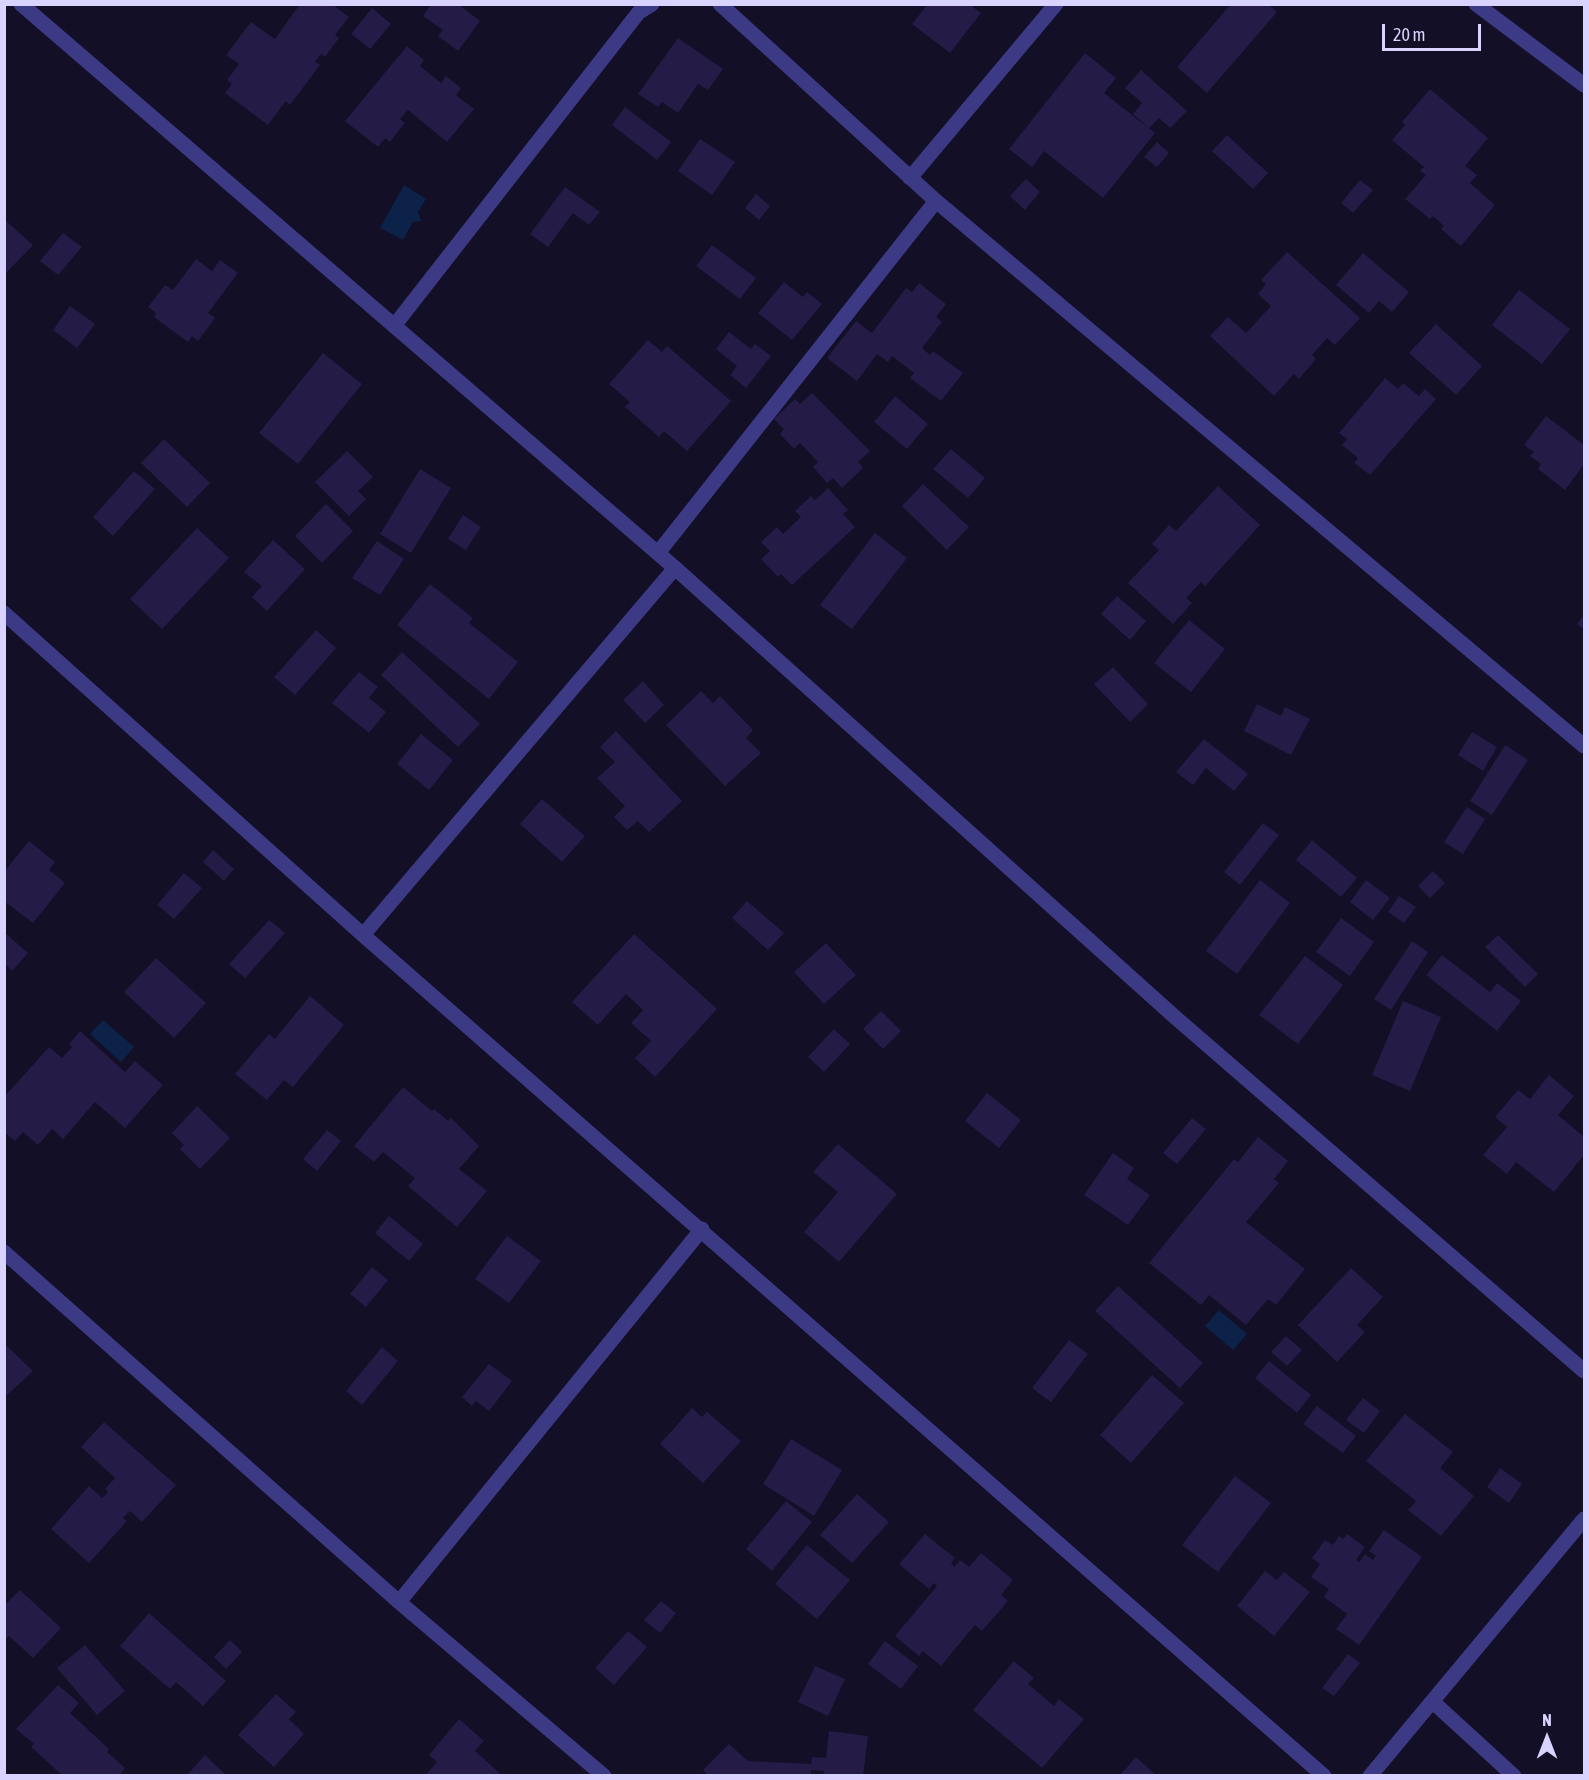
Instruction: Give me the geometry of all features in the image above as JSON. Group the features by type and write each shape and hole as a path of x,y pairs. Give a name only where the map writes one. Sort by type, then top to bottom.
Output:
{"street":[{"path":"21,4 658,553 1176,1018 1584,1371"},
{"path":"720,4 936,201 1584,746"},
{"path":"910,178 1056,4"},
{"path":"1476,4 1584,86"},
{"path":"394,326 644,7"},
{"path":"658,553 936,201"},
{"path":"363,935 675,568"},
{"path":"4,613 363,935 702,1229 1324,1776"},
{"path":"399,1602 702,1229"},
{"path":"4,1252 399,1602 604,1776"},
{"path":"1370,1776 1584,1519"},
{"path":"1433,1702 1514,1776"}],"water":[{"path":"404,185 426,199 418,212 421,221 413,222 403,240 380,228"},
{"path":"103,1020 134,1047 121,1062 90,1034"},
{"path":"1219,1310 1247,1334 1233,1350 1205,1326"}],"building":[{"path":"300,4 332,4 349,17 335,35 339,38 325,57 321,54 315,62 320,65 290,105 286,101 268,125 225,93 232,84 227,80 239,64 226,55 251,22 275,39"},
{"path":"431,4 458,4 480,21 458,51 438,36 443,30 423,16"},
{"path":"928,4 969,4 981,13 950,53 912,24"},
{"path":"1231,4 1268,4 1277,12 1207,93 1177,67"},
{"path":"372,8 391,24 370,49 351,34"},
{"path":"678,38 723,69 708,90 698,84 678,113 662,102 658,107 638,94"},
{"path":"407,46 424,60 420,66 441,83 446,76 461,88 456,95 474,109 447,142 408,110 400,119 405,123 390,142 385,138 378,147 345,121"},
{"path":"1085,53 1116,78 1104,93 1155,133 1103,198 1044,151 1032,167 1009,149"},
{"path":"1141,70 1187,111 1170,128 1159,118 1149,128 1133,114 1142,103 1125,88"},
{"path":"1430,89 1488,138 1465,166 1477,175 1470,183 1495,205 1461,246 1441,229 1444,226 1433,216 1430,219 1405,199 1426,175 1420,171 1424,167 1392,140 1405,125 1402,122"},
{"path":"625,107 671,142 657,160 612,125"},
{"path":"1227,135 1268,173 1253,189 1212,151"},
{"path":"700,139 735,162 712,195 678,171"},
{"path":"1157,142 1169,153 1157,167 1144,157"},
{"path":"1026,179 1040,192 1025,210 1010,196"},
{"path":"1360,180 1373,190 1353,213 1341,203"},
{"path":"565,187 600,212 589,225 573,213 548,247 530,234"},
{"path":"756,194 770,206 759,220 745,208"},
{"path":"4,219 33,245 7,272 4,270"},
{"path":"63,233 82,247 58,275 40,261"},
{"path":"712,245 756,278 740,299 696,266"},
{"path":"1287,252 1360,318 1335,345 1327,338 1312,355 1316,359 1299,379 1294,374 1274,396 1210,336 1228,317 1246,333 1271,306 1258,294 1266,284 1261,280"},
{"path":"1363,253 1409,292 1392,312 1379,301 1369,313 1336,285"},
{"path":"196,259 212,271 220,260 238,273 208,313 215,318 198,341 192,336 188,342 154,317 156,313 148,307 165,285 173,290"},
{"path":"784,282 803,297 807,292 822,304 792,340 758,313"},
{"path":"919,283 946,304 936,317 942,322 922,348 930,355 933,351 963,373 941,401 910,378 914,373 892,356 888,362 877,354 857,381 827,358 856,321 872,333 906,288 912,292"},
{"path":"1519,290 1570,329 1542,364 1492,325"},
{"path":"70,306 95,324 77,348 53,330"},
{"path":"1436,324 1482,366 1456,395 1409,353"},
{"path":"729,332 751,349 755,344 771,356 746,388 730,375 737,366 716,349"},
{"path":"648,340 662,352 667,346 731,401 687,451 664,431 659,437 625,407 630,402 609,384"},
{"path":"323,353 362,384 298,464 259,433"},
{"path":"1385,378 1398,389 1403,383 1419,396 1425,389 1436,399 1370,475 1354,463 1358,458 1342,445 1347,439 1339,433"},
{"path":"812,393 870,451 858,462 863,468 842,488 833,478 827,483 813,467 818,462 800,443 794,449 780,434 784,429 774,419 795,399 800,404"},
{"path":"895,396 928,424 907,449 874,422"},
{"path":"1546,416 1584,445 1584,464 1565,490 1538,469 1541,464 1530,456 1534,452 1524,445"},
{"path":"164,439 210,483 187,507 141,463"},
{"path":"951,449 985,478 968,498 933,469"},
{"path":"347,451 373,477 358,491 366,499 349,516 315,482"},
{"path":"420,469 451,488 411,553 380,534"},
{"path":"134,471 155,489 113,536 93,517"},
{"path":"923,484 969,527 947,550 902,506"},
{"path":"1218,486 1260,525 1205,586 1201,582 1186,598 1192,603 1173,624 1128,583 1159,550 1152,544 1169,525 1176,531"},
{"path":"828,488 848,510 843,514 855,527 792,585 781,574 778,577 761,559 770,551 761,542 777,527 783,534 801,517 795,511 811,496 815,500"},
{"path":"326,504 353,531 322,563 295,536"},
{"path":"463,515 481,527 466,550 448,539"},
{"path":"197,528 229,558 162,629 130,599"},
{"path":"875,533 907,558 852,629 820,605"},
{"path":"273,540 305,569 267,611 252,597 262,586 244,572"},
{"path":"377,541 404,559 380,595 352,578"},
{"path":"430,584 473,618 469,623 518,662 489,699 397,625"},
{"path":"1117,596 1146,621 1130,640 1101,614"},
{"path":"1584,615 1584,629 1577,624"},
{"path":"1189,620 1225,649 1191,692 1154,663"},
{"path":"316,630 336,648 295,695 274,677"},
{"path":"402,652 480,724 458,747 381,675"},
{"path":"1113,667 1148,704 1130,722 1094,684"},
{"path":"359,672 378,687 369,698 386,712 369,733 332,703"},
{"path":"643,681 664,705 645,723 623,700"},
{"path":"701,691 713,703 720,696 753,730 746,738 761,753 725,786 666,725"},
{"path":"1257,704 1281,716 1285,707 1310,719 1291,755 1244,731"},
{"path":"616,731 682,801 649,832 638,821 627,830 614,817 625,806 597,778 615,762 600,747"},
{"path":"1472,732 1497,747 1483,771 1458,755"},
{"path":"421,734 453,760 429,790 397,764"},
{"path":"1204,739 1248,774 1234,791 1206,768 1193,785 1176,772"},
{"path":"1505,745 1528,760 1492,815 1470,801"},
{"path":"542,799 585,836 562,862 520,824"},
{"path":"1467,807 1485,819 1463,854 1444,842"},
{"path":"1263,823 1279,835 1240,885 1224,872"},
{"path":"1312,840 1357,878 1341,897 1296,860"},
{"path":"29,841 55,862 49,870 65,883 33,923 4,901 4,872"},
{"path":"213,850 234,869 224,881 203,862"},
{"path":"1433,871 1445,883 1430,898 1418,886"},
{"path":"184,873 202,888 174,919 157,905"},
{"path":"1260,880 1290,903 1237,974 1206,951"},
{"path":"1366,880 1390,898 1373,920 1350,902"},
{"path":"1399,896 1416,907 1404,923 1388,912"},
{"path":"747,901 784,933 768,950 732,918"},
{"path":"1341,918 1374,942 1350,976 1316,952"},
{"path":"269,920 285,933 245,978 229,964"},
{"path":"4,932 28,953 12,971 4,963"},
{"path":"634,934 717,1009 655,1077 635,1058 651,1041 631,1023 643,1010 626,994 598,1025 572,1002"},
{"path":"1498,935 1538,974 1525,987 1485,947"},
{"path":"1412,941 1428,952 1391,1010 1374,999"},
{"path":"826,943 856,975 824,1004 794,972"},
{"path":"1442,955 1490,992 1497,983 1521,1001 1497,1031 1426,975"},
{"path":"1305,956 1343,985 1298,1044 1259,1015"},
{"path":"156,958 206,1003 174,1038 124,992"},
{"path":"310,996 344,1025 293,1087 284,1080 267,1100 235,1074 269,1034 275,1039"},
{"path":"1403,1001 1441,1017 1410,1091 1372,1075"},
{"path":"881,1011 901,1031 883,1049 863,1029"},
{"path":"834,1029 850,1044 824,1072 808,1057"},
{"path":"80,1031 125,1072 135,1061 163,1085 125,1128 95,1102 63,1139 52,1129 38,1145 23,1132 15,1141 4,1132 4,1097 49,1047 62,1058 72,1047 69,1044"},
{"path":"1549,1075 1574,1096 1558,1115 1584,1137 1584,1155 1554,1192 1516,1162 1507,1174 1483,1155 1507,1127 1495,1117 1518,1090 1530,1099"},
{"path":"403,1087 432,1111 434,1109 448,1121 451,1118 479,1146 459,1169 487,1191 457,1227 408,1186 415,1178 383,1152 374,1162 354,1146"},
{"path":"987,1093 1021,1120 999,1148 965,1121"},
{"path":"197,1106 230,1138 200,1169 180,1149 184,1145 172,1133"},
{"path":"1192,1118 1206,1129 1177,1164 1163,1153"},
{"path":"327,1130 341,1141 317,1171 303,1159"},
{"path":"1258,1137 1288,1161 1274,1179 1279,1183 1246,1222 1305,1269 1276,1305 1268,1299 1246,1325 1209,1295 1201,1305 1149,1263 1234,1159 1238,1162"},
{"path":"838,1144 897,1194 839,1262 804,1232 838,1192 813,1172"},
{"path":"1113,1153 1134,1168 1127,1179 1150,1195 1128,1225 1084,1195"},
{"path":"389,1216 423,1244 409,1261 375,1233"},
{"path":"507,1236 541,1261 509,1303 475,1279"},
{"path":"372,1267 388,1280 366,1307 350,1294"},
{"path":"1351,1268 1383,1297 1357,1325 1365,1332 1337,1362 1298,1325"},
{"path":"1118,1286 1203,1363 1180,1388 1095,1311"},
{"path":"1286,1336 1302,1350 1287,1366 1271,1352"},
{"path":"1069,1340 1088,1354 1051,1402 1032,1388"},
{"path":"4,1343 33,1371 4,1398"},
{"path":"382,1347 398,1361 362,1405 346,1391"},
{"path":"1269,1361 1311,1395 1297,1413 1255,1378"},
{"path":"489,1364 512,1381 489,1411 476,1401 472,1406 462,1397"},
{"path":"1152,1375 1184,1403 1131,1463 1100,1435"},
{"path":"1363,1398 1380,1411 1364,1433 1346,1420"},
{"path":"1317,1406 1356,1436 1343,1453 1303,1424"},
{"path":"692,1408 702,1417 707,1412 741,1441 703,1483 660,1444"},
{"path":"1405,1414 1453,1452 1440,1468 1474,1496 1441,1536 1408,1510 1416,1501 1366,1461"},
{"path":"104,1422 176,1485 142,1522 130,1511 123,1518 127,1521 89,1563 51,1529 89,1486 102,1498 108,1492 105,1489 115,1478 81,1447"},
{"path":"791,1439 842,1470 814,1516 763,1484"},
{"path":"1500,1468 1522,1484 1509,1503 1487,1487"},
{"path":"1235,1476 1271,1503 1218,1572 1182,1545"},
{"path":"857,1494 889,1522 852,1563 820,1535"},
{"path":"786,1501 812,1522 772,1571 746,1549"},
{"path":"1384,1530 1422,1557 1359,1645 1336,1629 1347,1614 1324,1597 1329,1589 1311,1577 1320,1564 1312,1558 1325,1540 1333,1545 1339,1536 1343,1539 1347,1534 1365,1547 1356,1560 1359,1562 1365,1554 1373,1560 1376,1556 1369,1551"},
{"path":"925,1534 955,1558 951,1563 954,1567 960,1560 969,1567 981,1553 1013,1580 1001,1595 1008,1601 982,1631 975,1625 941,1666 923,1651 919,1656 895,1636 937,1586 934,1583 929,1589 899,1564"},
{"path":"807,1545 850,1580 817,1619 775,1584"},
{"path":"1265,1571 1277,1580 1284,1572 1310,1592 1274,1636 1237,1606"},
{"path":"20,1590 61,1628 33,1658 9,1636 4,1641 4,1606"},
{"path":"661,1601 676,1613 660,1633 644,1620"},
{"path":"149,1613 226,1681 203,1706 176,1682 170,1689 120,1646"},
{"path":"628,1631 647,1647 614,1685 595,1668"},
{"path":"230,1640 242,1652 226,1669 214,1657"},
{"path":"885,1641 918,1666 901,1689 868,1664"},
{"path":"85,1645 125,1691 97,1715 57,1668"},
{"path":"1348,1654 1360,1663 1334,1696 1322,1688"},
{"path":"1014,1661 1034,1678 1028,1684 1054,1706 1059,1699 1084,1719 1042,1768 973,1710"},
{"path":"815,1666 845,1679 828,1716 798,1702"},
{"path":"58,1685 79,1703 70,1713 109,1749 107,1752 125,1768 119,1776 63,1776 31,1747 34,1744 16,1729"},
{"path":"276,1694 296,1712 289,1719 304,1734 274,1767 238,1735"},
{"path":"459,1719 484,1741 475,1751 503,1776 425,1776 437,1762 429,1755"},
{"path":"829,1731 868,1736 863,1776 823,1776 824,1771 811,1770 811,1776 709,1776 703,1770 729,1744 748,1761 811,1764 812,1757 826,1758"},
{"path":"205,1755 227,1776 186,1776"},
{"path":"1136,1757 1157,1776 1119,1776"}]}
